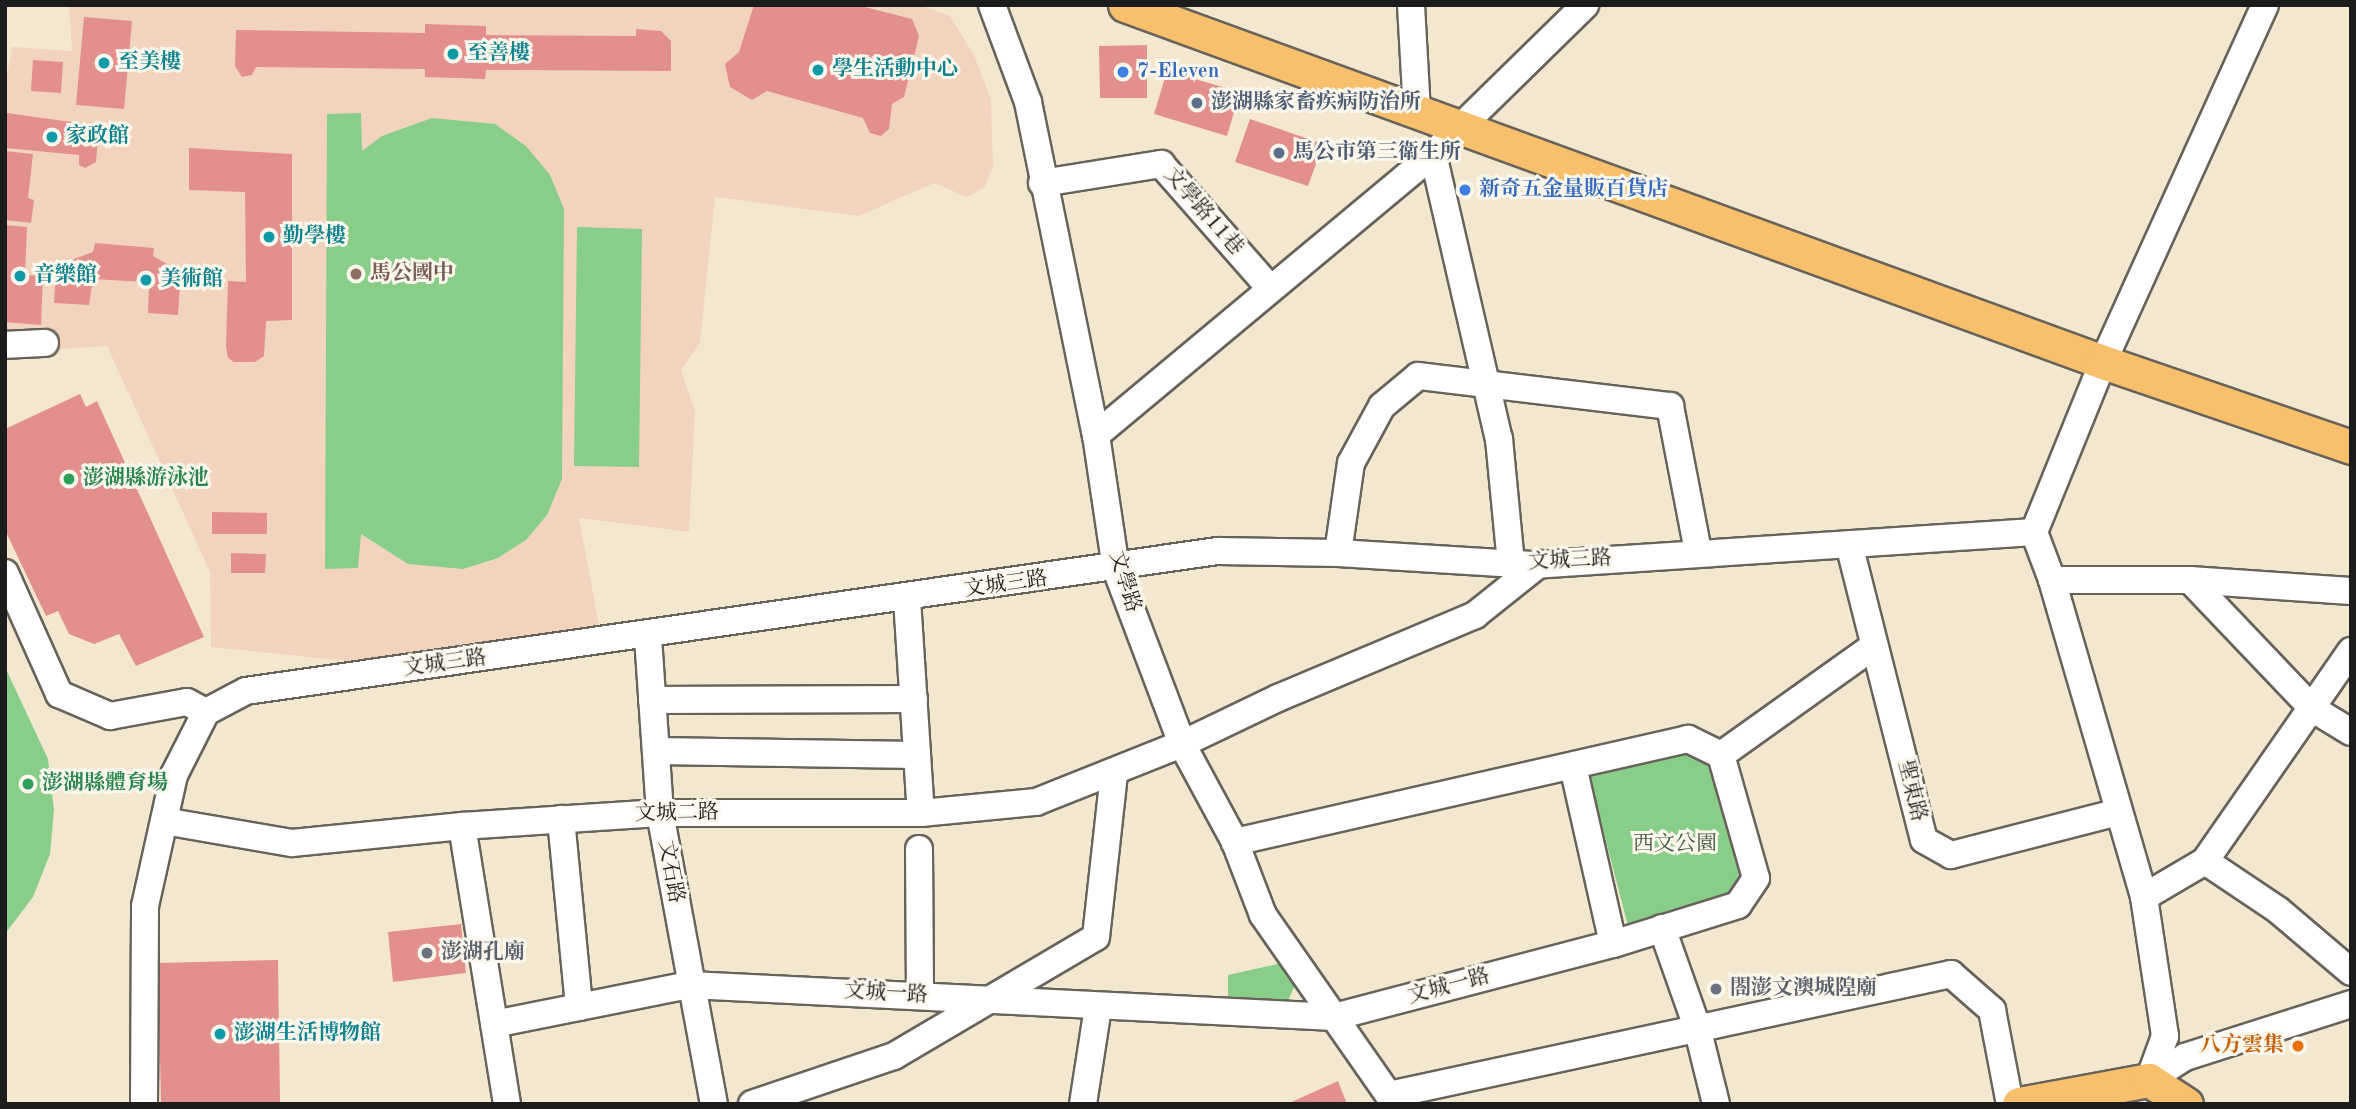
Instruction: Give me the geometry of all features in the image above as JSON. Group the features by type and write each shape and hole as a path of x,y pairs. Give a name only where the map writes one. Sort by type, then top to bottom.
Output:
{"main road":[{"path":"1125,5 2103,362 2351,447"},
{"path":"2019,1104 2154,1092 2186,1104"}],"street":[{"name":"文學路","path":"992,5 1028,102 1042,183 1096,435 1116,569 1182,744 1235,842 1263,915 1392,1100"},
{"path":"1411,5 1417,113"},
{"path":"1096,435 1433,154 1458,126 1585,5"},
{"path":"2154,1092 2165,1036 2144,897 2052,580 2034,532 2103,362 2265,5"},
{"path":"1433,154 1499,439 1511,563"},
{"name":"文學路11巷","path":"1042,183 1161,164 1270,288"},
{"path":"5,345 45,343"},
{"path":"1338,553 1351,463 1382,406 1418,376 1670,406 1698,552"},
{"name":"文城三路","path":"206,712 246,691 648,637 1116,569 1218,551 1338,553 1539,564 2034,532"},
{"name":"聖東路","path":"1849,544 1924,840 1951,855 2119,812"},
{"name":"文城二路","path":"164,821 292,843 462,826 660,813 921,813 1036,802 1114,773 1278,698 1475,615 1539,564"},
{"path":"5,573 59,694 110,716 187,702 206,712 174,775 145,906 144,1104"},
{"path":"2052,580 2190,580 2351,591"},
{"path":"2190,580 2313,709 2351,732"},
{"path":"907,599 921,813"},
{"name":"文石路","path":"648,637 660,813 714,1104"},
{"path":"1235,842 1688,740 1721,755 1874,646"},
{"path":"2144,897 2205,861 2351,651"},
{"path":"652,699 914,699"},
{"path":"656,751 917,755"},
{"name":"文城一路","path":"494,1024 690,985 1334,1017 1613,944 1738,905 1756,878 1721,755"},
{"path":"1573,766 1613,944"},
{"path":"752,1104 894,1056 1096,937 1114,773"},
{"path":"561,819 579,1007"},
{"path":"462,826 507,1104"},
{"path":"919,849 920,996"},
{"path":"2205,861 2278,910 2351,972"},
{"path":"1662,928 1696,1027 1716,1104"},
{"path":"1392,1100 1696,1027 1951,974 1992,1010 2010,1104"},
{"path":"2154,1092 2185,1057 2351,1004"},
{"path":"1083,1104 1098,1007"}],"shaded area":[{"name":"馬公國中","path":"69,5 919,5 950,16 974,55 991,99 993,167 984,188 967,197 934,183 859,216 715,197 700,343 681,370 695,411 689,532 579,518 599,625 348,661 211,647 210,572 107,346 45,350 5,336 5,87 12,47 72,51"}],"green space":[{"path":"361,113 362,151 382,136 432,118 495,124 526,146 550,175 564,209 562,479 547,515 526,540 498,558 463,569 408,564 361,534 358,568 325,569 327,114"},
{"path":"577,227 642,229 639,467 574,466"},
{"name":"澎湖縣體育場","path":"5,667 48,759 54,810 50,854 33,897 5,934"},
{"name":"西文公園","path":"1698,749 1719,763 1753,877 1736,901 1628,926 1588,772"},
{"path":"1282,963 1295,985 1288,1001 1228,1004 1228,975"}],"building":[{"name":"學生活動中心","path":"754,5 857,5 912,19 919,36 904,97 892,104 889,129 881,136 870,133 863,118 767,91 752,100 730,87 725,64 739,52"},
{"name":"至美樓","path":"84,17 132,21 124,109 76,105"},
{"name":"至善樓","path":"425,24 486,26 486,35 636,36 636,29 661,31 671,41 671,71 486,70 485,79 425,77 425,69 256,67 252,75 242,77 235,66 236,30 425,33"},
{"name":"7-Eleven","path":"1147,45 1147,98 1100,98 1099,46"},
{"path":"33,60 63,62 61,93 31,91"},
{"name":"澎湖縣家畜疾病防治所","path":"1167,71 1240,92 1227,136 1154,114"},
{"name":"家政館","path":"7,113 99,126 96,162 85,168 79,165 79,155 5,148"},
{"name":"馬公市第三衛生所","path":"1250,119 1323,144 1308,186 1235,162"},
{"name":"勤學樓","path":"189,148 292,154 292,320 266,321 264,356 255,362 234,362 228,358 226,347 228,281 246,282 245,192 189,190"},
{"path":"5,151 33,154 28,198 34,200 31,223 5,220"},
{"name":"音樂館","path":"5,225 27,227 25,275 43,276 41,325 5,322"},
{"name":"美術館","path":"95,243 154,248 153,256 167,264 173,283 180,284 178,315 148,313 149,288 144,282 93,279 89,305 54,303 56,272 69,273 74,259 93,252"},
{"name":"澎湖縣游泳池","path":"80,394 86,407 97,401 204,637 136,666 119,634 94,644 69,634 58,611 46,616 5,530 5,429"},
{"path":"212,512 267,513 267,534 212,534"},
{"path":"231,553 266,554 265,573 231,573"},
{"name":"澎湖孔廟","path":"461,924 466,973 393,982 388,932"},
{"name":"澎湖生活博物館","path":"278,960 280,1104 161,1104 158,963"},
{"path":"1338,1081 1347,1104 1287,1104"}],"place":[{"name":"至善樓","path":"453,54"},
{"name":"至美樓","path":"104,63"},
{"name":"學生活動中心","path":"818,70"},
{"name":"7-Eleven","path":"1123,72"},
{"name":"澎湖縣家畜疾病防治所","path":"1197,103"},
{"name":"家政館","path":"52,137"},
{"name":"馬公市第三衛生所","path":"1279,153"},
{"name":"新奇五金量販百貨店","path":"1465,190"},
{"name":"勤學樓","path":"269,237"},
{"name":"馬公國中","path":"356,274"},
{"name":"音樂館","path":"20,276"},
{"name":"美術館","path":"146,280"},
{"name":"澎湖縣游泳池","path":"69,479"},
{"name":"澎湖縣體育場","path":"28,784"},
{"name":"澎湖孔廟","path":"427,953"},
{"name":"閤澎文澳城隍廟","path":"1716,989"},
{"name":"澎湖生活博物館","path":"220,1034"},
{"name":"八方雲集","path":"2298,1046"}]}
